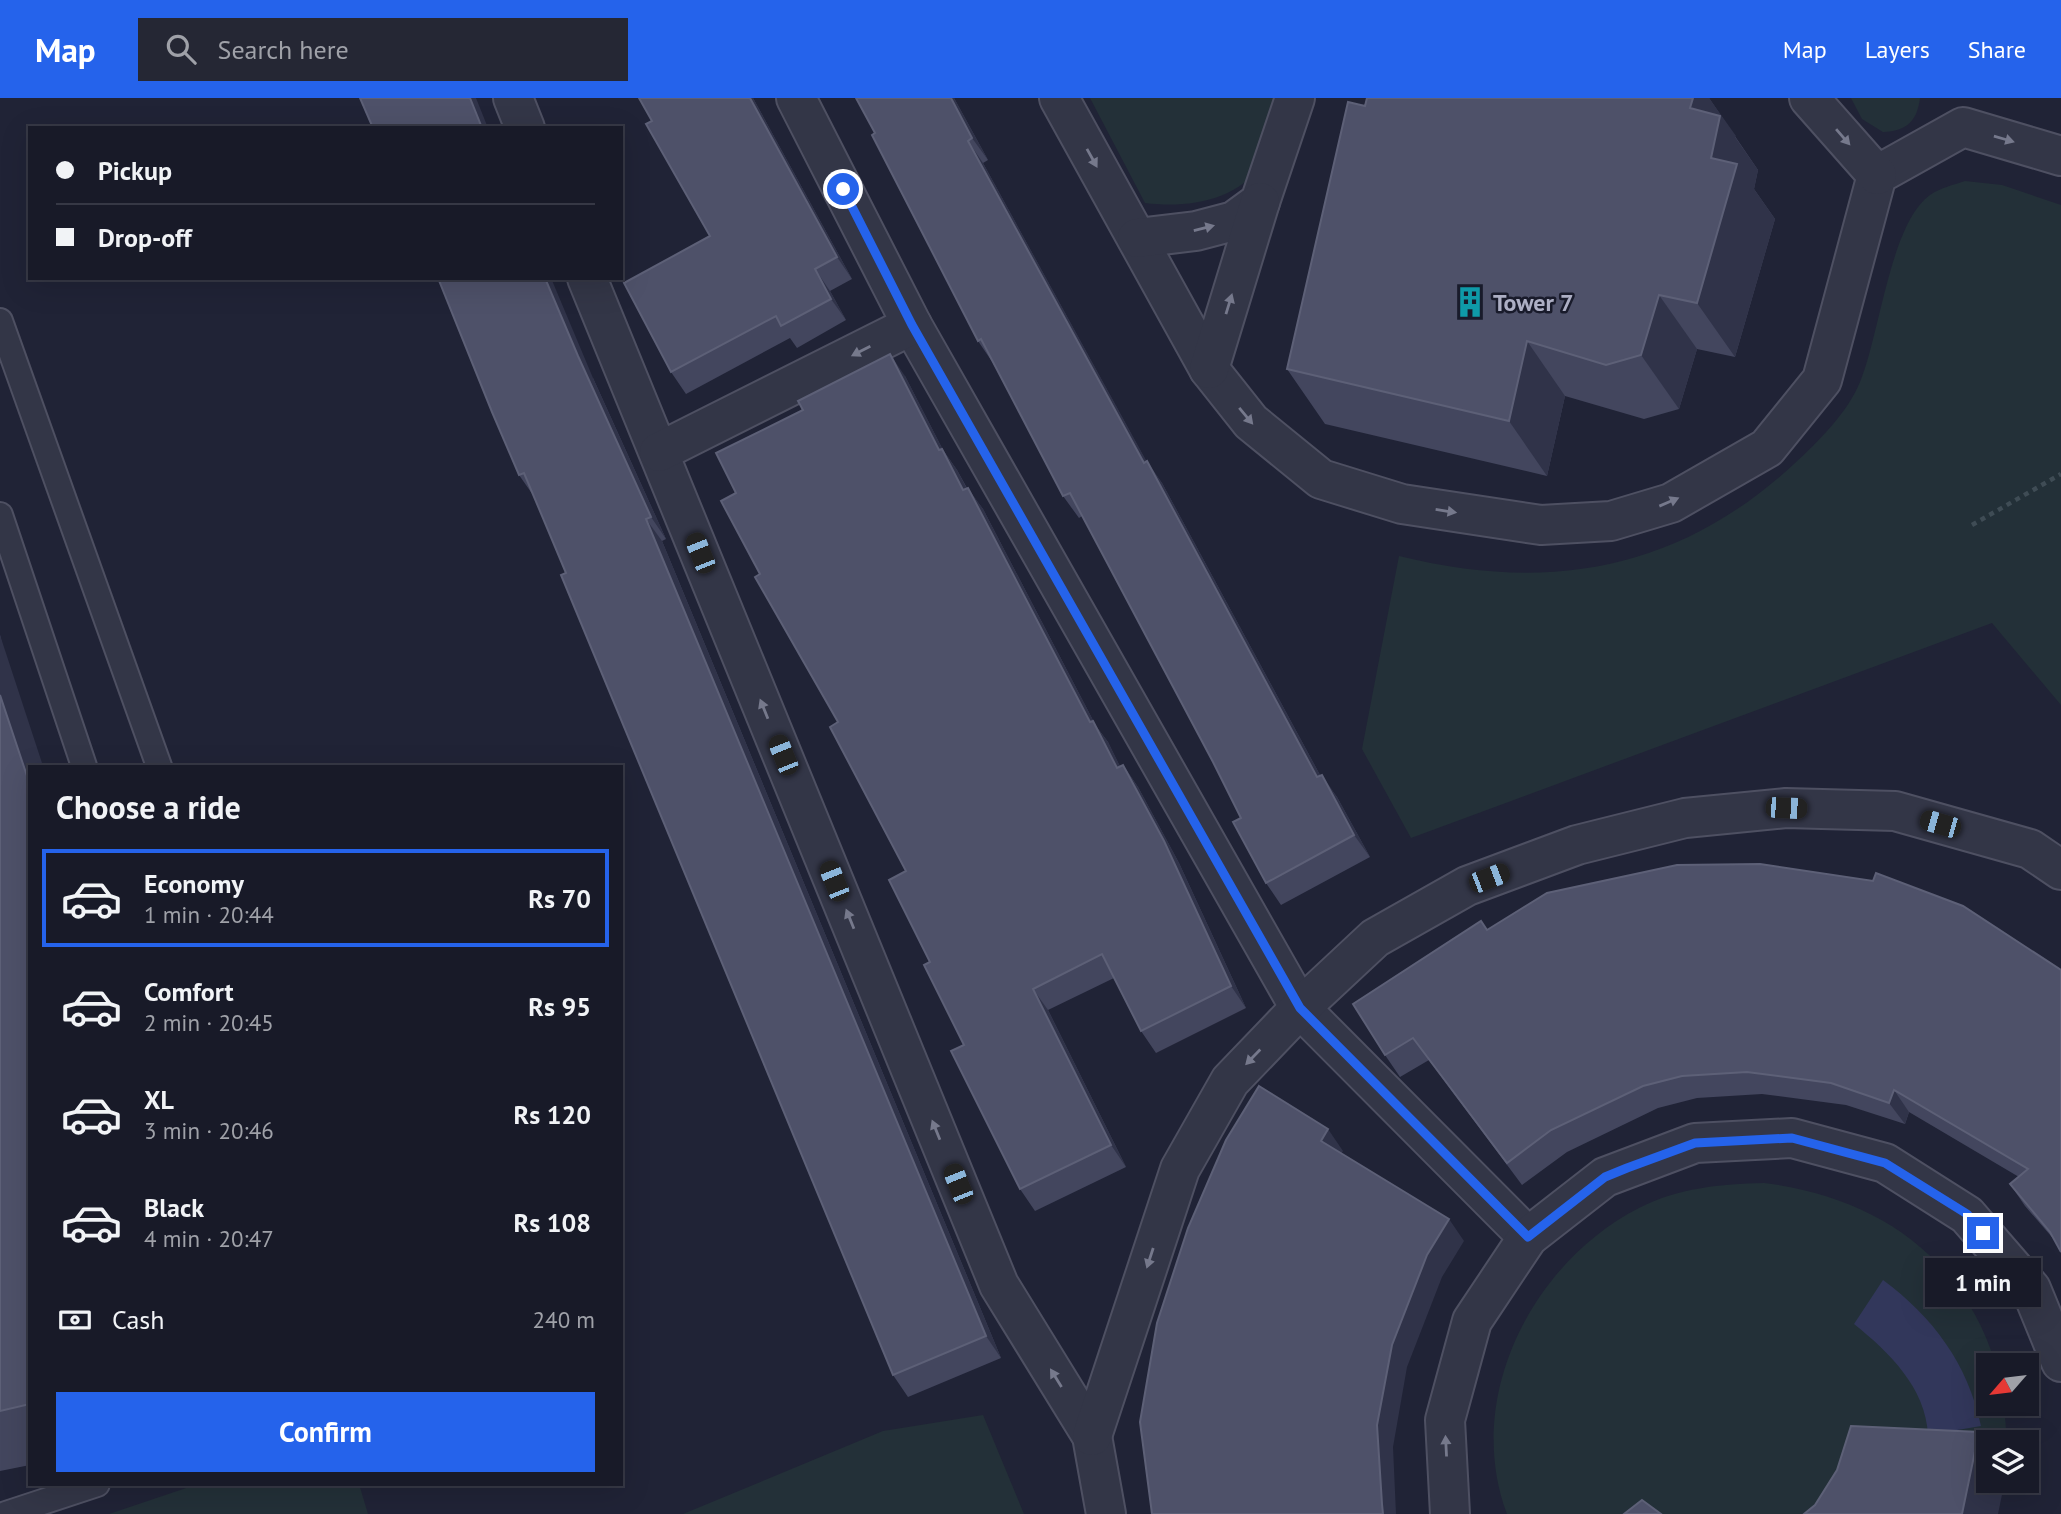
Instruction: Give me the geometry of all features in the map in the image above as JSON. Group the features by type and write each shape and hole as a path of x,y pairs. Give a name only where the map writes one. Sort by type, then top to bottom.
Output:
{"street":[{"path":"513,98 524,126"},
{"path":"796,98 912,325 1300,1008 1528,1237"},
{"path":"1059,98 1209,369 1251,422 1321,479 1402,504 1541,526 1611,522 1671,503 1767,448 1822,380 1877,175 1965,112 2061,156"},
{"path":"1209,369 1295,98"},
{"path":"1809,98 1877,175"},
{"path":"1137,238 1196,231 1234,220 1260,202"},
{"path":"588,280 999,1284 1092,1436 1106,1514"},
{"path":"659,452 912,325"},
{"path":"1092,1436 1180,1169 1230,1081 1300,1008 1375,938 1467,886 1577,845 1685,818 1786,808 1895,811 2030,849 2061,870"},
{"path":"1450,1514 1445,1420 1472,1321 1528,1237 1605,1177 1695,1143 1792,1138 1885,1163 1967,1214 2031,1289 2061,1362"}],"lane":[{"path":"0,321 159,765"},
{"path":"0,515 83,765"},
{"path":"6,1514 91,1486"}],"path":[{"path":"1972,525 2061,474"}],"shaded area":[{"path":"1090,98 1287,98 1270,149 1251,177 1239,187 1209,200 1161,204 1145,203"},
{"path":"1851,98 1920,98 1916,113 1909,123 1898,130 1883,132 1862,119"},
{"path":"1965,181 2002,185 2061,205 2061,705 1992,623 1411,838 1362,749 1399,556 1454,567 1508,572 1559,571 1609,564 1658,550 1704,529 1750,500 1813,446 1848,404 1860,382 1887,281 1905,230 1916,209 1930,195"},
{"path":"1764,1183 1804,1190 1842,1202 1877,1217 1909,1238 1937,1262 1961,1292 1981,1326 1991,1353 1976,1353 1976,1416 2005,1416 2006,1430 1976,1430 1976,1475 1862,1514 1507,1514 1496,1469 1494,1424 1501,1380 1517,1337 1539,1298 1567,1262 1601,1232 1639,1208 1700,1188"},
{"path":"983,1415 1024,1514 683,1514 883,1431"},
{"path":"192,1486 360,1486 368,1514 109,1514"}],"water":[{"path":"1883,1280 1901,1294 1933,1326 1957,1362 1975,1403 1976,1416 1978,1416 1981,1426 1928,1435 1921,1402 1903,1372 1854,1324"}],"building":[{"path":"360,98 470,98 481,126 372,126"},
{"path":"639,98 750,98 837,257 815,269 831,299 781,326 776,316 671,372 624,283 710,236 646,124 652,121"},
{"path":"856,98 951,98 972,138 968,141 1144,463 1147,461 1317,777 1322,775 1354,835 1266,883 1233,822 1241,818 1213,762 1070,493 1063,496 981,339 978,341 872,135 875,133"},
{"path":"1367,98 1693,98 1690,108 1720,116 1711,158 1737,164 1697,303 1659,295 1641,355 1606,365 1527,341 1509,421 1287,369 1348,102 1365,106"},
{"path":"439,280 546,280 651,517 646,519 986,1336 893,1375 561,575 566,573 524,473 519,475"},
{"path":"890,354 939,450 942,449 963,490 968,488 1090,722 1093,721 1117,768 1123,765 1164,841 1231,986 1141,1031 1102,954 1033,989 1111,1145 1020,1189 951,1051 964,1045 924,965 930,962 889,880 906,871 830,727 838,722 755,577 760,574 721,501 736,493 716,453 803,410 798,401"},
{"path":"0,695 28,779 28,1404 0,1411"},
{"path":"1760,864 1873,881 1876,873 1963,906 2061,970 2061,1252 2050,1232 2010,1184 2028,1169 1894,1090 1889,1103 1831,1083 1747,1072 1682,1076 1643,1086 1551,1130 1507,1163 1413,1038 1385,1055 1353,1004 1481,921 1487,930 1547,893 1677,865"},
{"path":"1259,1086 1328,1129 1321,1141 1449,1219 1427,1255 1392,1345 1377,1425 1383,1514 1152,1514 1140,1422 1157,1323 1188,1228 1226,1140"},
{"path":"1851,1426 1976,1432 1976,1446 1962,1514 1804,1514 1815,1505 1837,1470"},
{"path":"1642,1500 1661,1514 1624,1514"}],"place":[{"name":"Tower 7","path":"1470,302"}],"route":[{"path":"843,189 912,325 1300,1008 1528,1237 1605,1177 1627,1168 1695,1143 1792,1138 1885,1163 1967,1214 1983,1233"}]}
